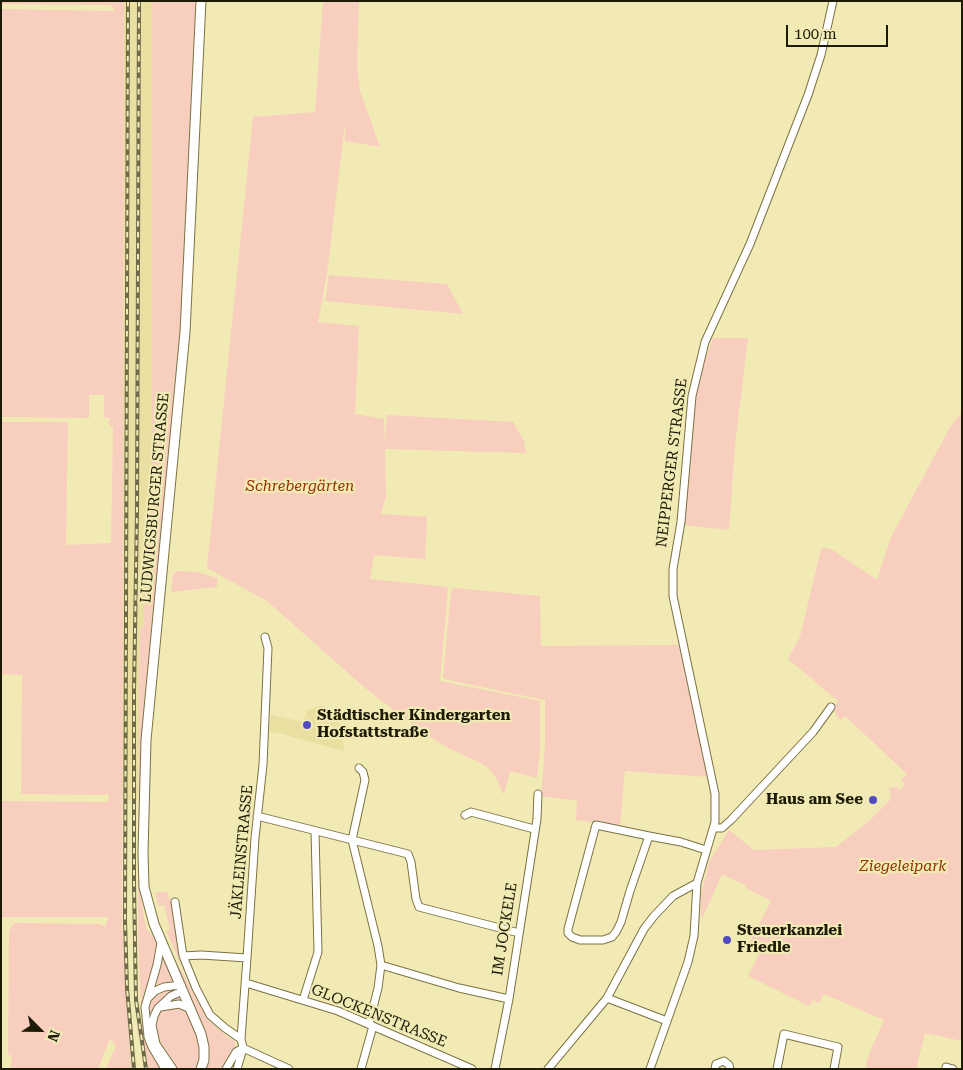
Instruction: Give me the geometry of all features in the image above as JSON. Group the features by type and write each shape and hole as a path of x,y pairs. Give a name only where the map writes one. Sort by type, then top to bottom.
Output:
{"main road":[{"name":"LUDWIGSBURGER STRASSE","path":"201,1 185,332 146,740 143,852 144,887 154,924 202,1034 204,1060 201,1069"}],"street":[{"name":"NEIPPERGER STRASSE","path":"650,1069 688,962 694,936 696,883 714,828 715,794 673,596 673,569 681,522 692,396 705,342 759,222 808,95 821,55 833,1"},
{"name":"JÄKLEINSTRASSE","path":"237,1069 243,1048 247,958 257,816 262,774 268,648 265,637"},
{"path":"714,828 722,828 732,820 813,732 831,708"},
{"path":"359,768 363,772 364,780 352,840 381,965 371,1025 361,1069"},
{"name":"IM JOCKELE","path":"495,1069 509,999 538,794"},
{"path":"465,815 471,812 534,829"},
{"path":"257,816 408,854 418,907 519,933"},
{"path":"648,836 621,922 616,932 612,937 602,940 580,940 572,937 568,933 568,929 596,825 681,842 706,850"},
{"path":"303,1000 318,952 315,831"},
{"path":"548,1069 607,998 644,929 673,896 696,883"},
{"path":"175,902 183,956 196,988 210,1015 242,1039"},
{"path":"161,943 145,1007 148,1037 155,1054 165,1069"},
{"path":"183,956 201,955 247,958"},
{"path":"381,965 459,988 509,999"},
{"name":"GLOCKENSTRASSE","path":"246,983 338,1011 472,1069"},
{"path":"148,998 155,991 164,987 182,988"},
{"path":"173,1069 161,1053 153,1034 152,1025 158,1008 182,988"},
{"path":"607,998 667,1021"},
{"path":"158,1008 179,1004 192,1009"},
{"path":"777,1069 784,1034 838,1047 834,1069"},
{"path":"226,1069 236,1052 243,1048 289,1069"},
{"path":"715,1069 716,1064 724,1061 729,1065 730,1069"},
{"path":"946,1069 946,1067 953,1069"}],"shaded area":[{"path":"124,1 152,1 152,463 146,546 144,628 140,629 138,800 122,800"},
{"name":"Städtischer Kindergarten Hofstattstraße","path":"321,705 346,729 343,739 344,751 285,734 270,732 271,715 303,722 307,710"}],"green space":[{"path":"1,1 124,1 122,926 131,1069 106,1069 116,1046 110,1038 98,1069 10,1069 12,1057 8,1054 9,931 14,923 100,924 105,927 108,917 1,917 1,801 108,802 109,793 105,795 21,794 22,675 1,674 1,422 68,422 66,545 111,543 113,428 108,423 111,418 104,418 104,395 89,395 89,418 1,417 1,9 115,11 110,5 1,4"},
{"path":"152,1 197,1 182,313 144,714 139,884 146,928 180,968 207,1019 226,1036 235,1041 235,1052 224,1069 148,1069 142,1030 138,936 139,691 140,628 144,628 146,546 152,463"},
{"name":"Schrebergärten","path":"323,1 359,1 357,65 360,91 380,147 345,141 345,123 327,274 318,322 359,326 355,414 384,419 385,441 387,415 513,422 524,441 526,453 385,449 386,496 381,514 427,517 425,559 374,555 370,579 448,587 440,681 540,701 540,750 537,778 510,771 504,795 496,778 489,769 425,734 365,688 267,601 207,568 253,117 315,112"},
{"path":"329,275 447,284 463,314 325,301"},
{"path":"713,338 748,338 735,446 729,530 684,525 695,398 701,372"},
{"name":"Ziegeleipark","path":"962,411 962,1041 925,1033 916,1069 867,1069 866,1063 884,1020 824,994 819,1003 813,1000 809,1006 748,976 762,948 750,942 771,901 746,888 747,886 722,874 703,917 701,917 701,896 709,862 729,830 754,850 836,847 869,821 891,799 889,788 896,787 900,790 905,784 901,781 907,774 845,716 840,720 832,709 838,701 788,659 800,637 821,549 827,548 834,551 877,580 891,537 949,429"},
{"path":"177,571 197,572 217,578 217,587 171,592 173,575"},
{"path":"454,588 540,596 541,646 679,645 708,777 625,771 620,826 576,820 577,801 541,796 545,747 545,700 448,680 443,677 451,591"},
{"path":"167,891 169,898 173,899 192,988 166,931 170,929 164,905 158,906 155,893"}],"railway":[{"path":"128,1 125,921 127,988 134,1069"},
{"path":"139,1 134,884 136,1000 146,1069"}],"place":[{"name":"Städtischer Kindergarten Hofstattstraße","path":"307,725"},
{"name":"Haus am See","path":"873,800"},
{"name":"Steuerkanzlei Friedle","path":"727,940"}]}
